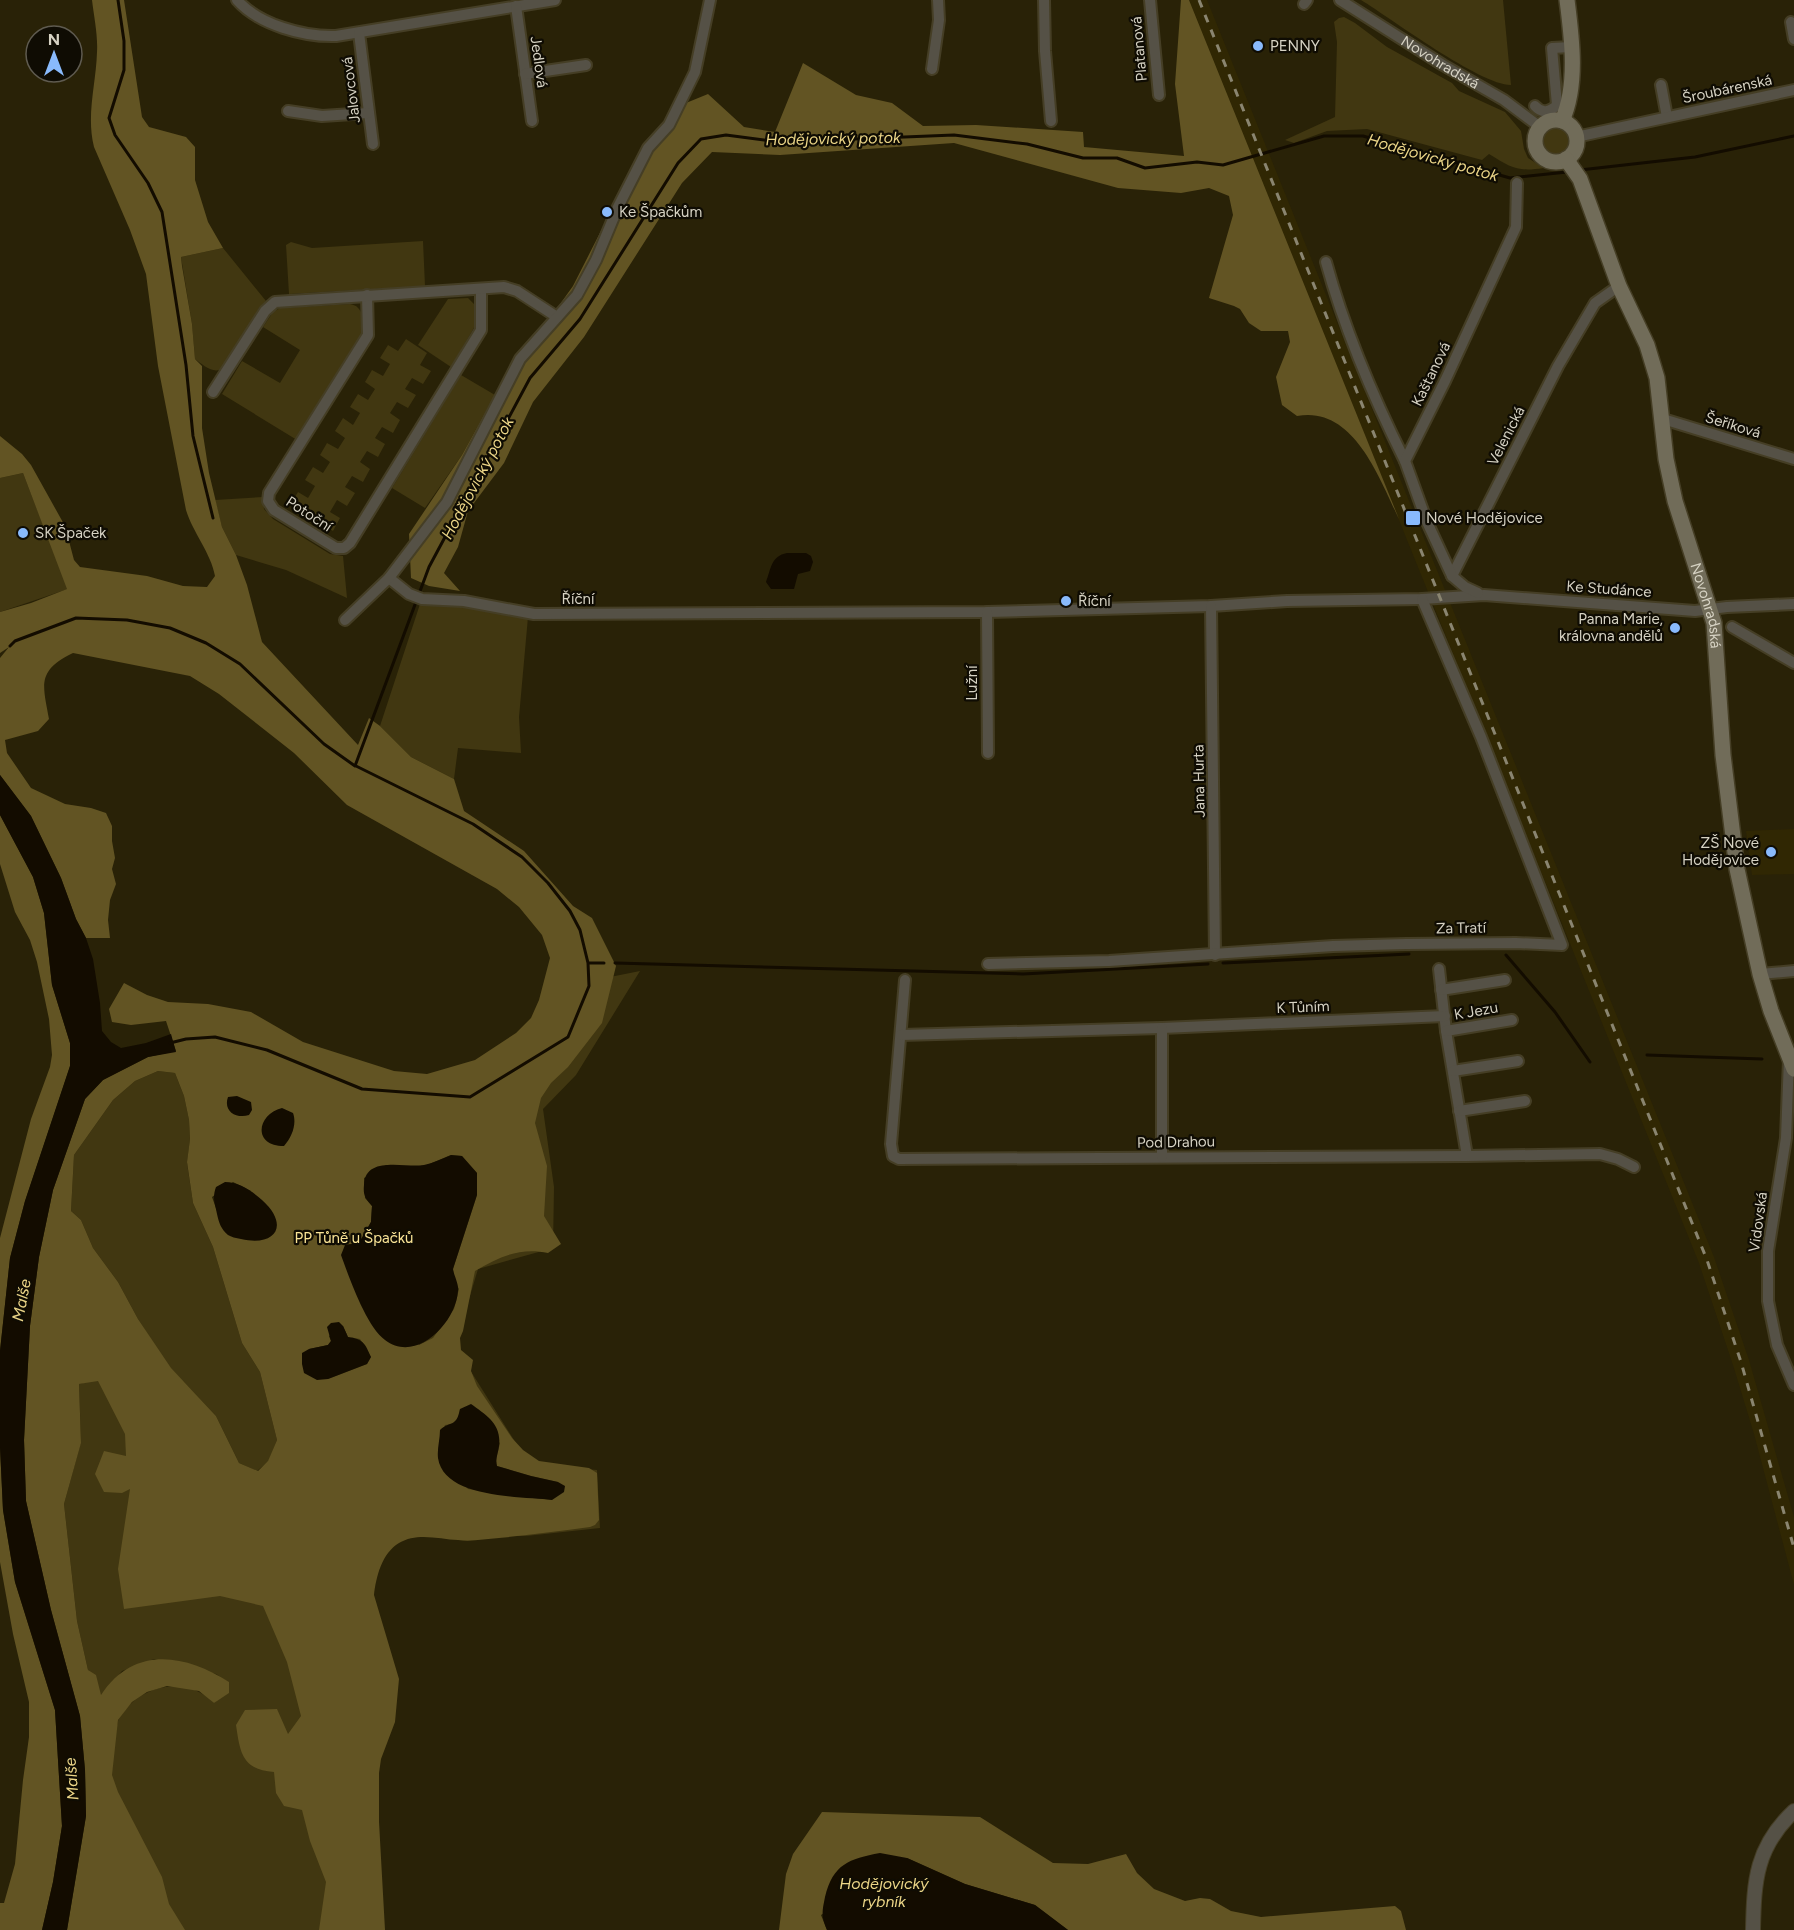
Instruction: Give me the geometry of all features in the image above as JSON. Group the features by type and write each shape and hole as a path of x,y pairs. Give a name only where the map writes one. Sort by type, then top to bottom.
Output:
{"main road":[{"path":"1562,121 1571,47 1567,4"},
{"path":"1550,121 1562,121 1569,125 1576,137 1573,168 1540,154 1535,144 1540,127 1550,121"},
{"name":"Novohradská","path":"1573,168 1619,286 1647,345 1657,378 1666,459 1675,501 1714,624 1723,755 1737,869 1760,974 1791,1064"}],"street":[{"path":"237,0 249,11 285,28 304,34 336,36 555,0"},
{"path":"345,620 390,578 447,502 520,359 577,295 596,260 618,207 648,148 669,125 690,82 697,63 710,0"},
{"path":"929,63 939,20 938,0"},
{"path":"1044,0 1045,51 1051,121"},
{"name":"Platanová","path":"1150,0 1159,95"},
{"name":"Novohradská","path":"1340,0 1443,65 1504,100 1540,127"},
{"name":"Jedlová","path":"516,6 532,121"},
{"path":"1791,22 1794,39"},
{"name":"Jalovcová","path":"359,33 373,144"},
{"path":"525,74 586,65"},
{"name":"Šroubárenská","path":"1661,85 1667,117"},
{"name":"Šroubárenská","path":"1576,137 1794,90"},
{"path":"1535,106 1539,110 1550,111 1564,99"},
{"path":"288,111 322,116 368,113"},
{"name":"Kaštanová","path":"1405,461 1445,381 1516,227 1517,183"},
{"path":"1326,262 1357,356 1376,404 1405,461 1427,522 1452,576 1465,587 1484,595"},
{"name":"Velenická","path":"1452,576 1558,366 1595,303 1619,286"},
{"path":"213,392 265,311 275,302 511,288 557,317"},
{"name":"Potoční","path":"367,295 368,334 269,493 268,501 274,510 336,548 344,548 350,543 481,330 481,289"},
{"name":"Šeříková","path":"1663,419 1794,459"},
{"name":"Říční","path":"390,578 409,594 422,599 464,602 534,614 987,612 1211,606 1287,601 1422,599"},
{"name":"Ke Studánce","path":"1422,599 1484,595 1695,611 1794,604"},
{"name":"Za Tratí","path":"988,964 1109,961 1406,944 1562,945 1481,737 1422,599"},
{"name":"Jana Hurta","path":"1211,606 1215,955"},
{"name":"Lužní","path":"987,612 988,753"},
{"path":"1732,627 1794,663"},
{"name":"K Jezu","path":"1439,969 1446,1031 1467,1156"},
{"path":"1760,974 1794,971"},
{"name":"Pod Drahou","path":"905,980 891,1144 893,1156 899,1159 1600,1154 1634,1167"},
{"name":"K Jezu","path":"1441,990 1505,980"},
{"name":"K Tůním","path":"901,1035 1162,1028 1445,1016"},
{"name":"K Jezu","path":"1446,1031 1512,1020"},
{"path":"1162,1028 1162,1157"},
{"path":"1453,1071 1518,1060"},
{"name":"Vidovská","path":"1791,1064 1786,1138 1768,1251 1768,1302 1777,1345 1794,1385"},
{"path":"1460,1112 1525,1101"},
{"path":"1752,1930 1758,1865 1773,1835 1794,1811"}],"shaded area":[{"path":"1189,0 1207,0 1714,1257 1749,1360 1794,1517 1794,1585 1754,1434 1699,1263"},
{"path":"1361,0 1503,0 1511,85 1497,82 1458,63"},
{"path":"1344,17 1387,47 1452,83 1459,91 1505,112 1521,131 1528,158 1544,168 1515,168 1489,154 1482,160 1367,129 1327,131 1294,143 1285,140 1335,117 1337,42 1334,22"},
{"path":"1555,126 1565,130 1569,140 1565,150 1555,154 1545,150 1541,140 1545,130"},
{"path":"423,241 425,286 289,294 286,245 291,242 312,248"},
{"path":"223,248 266,301 259,308 223,368 216,370 195,359 181,257"},
{"path":"468,298 475,305 475,326 451,367 418,345 448,299"},
{"path":"355,305 360,311 363,320 362,334 297,440 222,394 242,361 280,383 300,350 263,327 273,312 280,308"},
{"path":"406,339 427,353 420,365 431,371 423,384 412,378 405,389 416,395 408,408 397,402 390,413 400,420 393,433 382,427 375,438 385,444 378,457 367,451 360,462 370,469 363,482 352,476 345,487 355,493 347,506 337,500 330,512 340,518 333,531 290,505 298,492 308,498 315,486 305,480 313,467 323,473 330,462 320,455 327,443 338,449 345,438 335,431 343,418 353,425 360,413 350,407 358,394 368,400 375,389 365,382 372,370 383,376 390,364 380,358 388,345 398,351"},
{"path":"461,375 495,395 462,455 425,508 392,488"},
{"name":"SK Špaček","path":"23,473 68,589 0,612 0,478"},
{"path":"263,497 264,509 273,519 330,554 343,556 347,598 286,570 236,555 222,527 215,500"},
{"path":"420,604 470,607 528,617 519,717 521,753 458,748 454,779 411,757 380,726"},
{"name":"ZŠ Nové Hodějovice","path":"1794,829 1794,874 1752,875 1746,831"},
{"path":"640,971 576,1075 543,1109 554,1187 553,1248 478,1269 458,1336 460,1354 529,1464 597,1470 600,1528 526,1536 464,1536 409,1531 352,1590 378,1765 381,1930 84,1930 119,1718 134,1701 156,1689 181,1687 193,1689 214,1703 228,1689 228,1682 216,1674 154,1659 122,1671 101,1696 88,1670 77,1621 64,1504 81,1442 79,1384 166,1362 138,1319 118,1282 93,1248 81,1220 71,1211 74,1155 113,1100 135,1081 158,1071 175,1073 184,1096 189,1120 190,1139 187,1163 193,1203 213,1247 242,1343 260,1372 277,1440 268,1462 257,1471 239,1463 216,1416 183,1381 239,1475 267,1474 467,1123 605,978"}],"green space":[{"name":"PP Tůně u Špačků","path":"92,0 124,0 142,117 149,127 186,137 195,147 195,180 208,222 223,248 181,257 195,359 202,366 202,428 209,473 222,527 247,585 262,642 358,745 369,718 411,757 454,779 464,811 524,851 573,906 592,918 616,966 602,1023 568,1067 551,1083 541,1098 535,1123 547,1166 544,1216 561,1244 548,1253 528,1251 510,1254 475,1271 460,1338 461,1350 473,1360 471,1371 477,1386 512,1438 523,1450 539,1461 589,1468 597,1473 599,1520 590,1527 478,1540 413,1538 393,1547 384,1559 378,1573 374,1595 399,1679 395,1722 381,1759 379,1773 379,1822 385,1930 319,1930 326,1882 310,1841 302,1810 284,1806 276,1793 274,1772 255,1768 244,1758 241,1751 236,1725 245,1710 277,1709 288,1734 301,1716 287,1662 263,1606 220,1596 124,1609 118,1569 130,1489 122,1493 104,1492 95,1474 104,1451 126,1456 125,1434 98,1381 79,1384 81,1443 64,1504 77,1621 88,1670 96,1675 101,1695 114,1679 129,1668 161,1659 178,1661 212,1672 229,1682 229,1693 214,1703 199,1691 167,1686 147,1692 132,1702 118,1720 112,1775 118,1792 162,1877 169,1904 185,1930 67,1930 86,1816 85,1770 80,1716 51,1610 26,1501 24,1440 30,1326 39,1257 53,1190 85,1099 103,1080 148,1057 176,1051 166,1021 131,1025 112,1022 109,1009 124,983 147,995 168,1002 208,1004 251,1012 303,1042 394,1071 427,1074 475,1060 516,1033 531,1018 539,1000 550,958 542,935 519,907 497,889 347,805 294,753 219,694 190,676 73,653 53,666 45,680 44,688 49,719 38,731 5,740 7,753 31,788 65,804 106,813 112,826 115,858 112,869 116,884 110,900 108,920 110,938 86,938 76,919 61,878 31,816 0,775 0,658 9,647 0,653 0,612 67,589 23,473 0,478 0,436 22,454 31,465 65,526 74,560 80,567 147,576 183,586 207,587 215,576 210,559 186,510 158,366 146,274 130,230 94,147 91,112 97,46","holes":["158,1071 175,1073 184,1096 189,1120 190,1139 187,1162 193,1203 213,1247 242,1343 260,1372 277,1440 268,1461 258,1471 239,1463 216,1416 171,1368 138,1319 118,1282 93,1248 81,1220 71,1211 74,1155 113,1100 135,1081","451,1155 462,1156 477,1173 477,1195 453,1269 454,1279 459,1289 454,1309 433,1338 419,1345 345,1245 359,1243 371,1222 372,1206 365,1198 364,1178 386,1165 411,1167 427,1165","233,1182 251,1191 217,1211 212,1197","343,1326 348,1337 360,1339 371,1357 367,1364 328,1379 309,1349 328,1345 331,1341 329,1336","460,1409 500,1443 497,1466 558,1482 552,1500 468,1489 438,1458 440,1439 445,1425 453,1424 458,1420"]},
{"path":"1181,0 1189,0 1399,519 1373,466 1349,433 1334,422 1317,416 1297,416 1282,405 1276,377 1290,342 1288,331 1261,331 1249,323 1240,309 1209,298 1233,215 1229,196 1209,188 1181,193 1118,188 954,143 780,155 712,152 682,183 584,337 533,402 504,463 468,511 458,547 444,573 460,591 429,586 411,578 409,534 462,455 495,395 573,286 607,219 654,146 676,124 686,103 708,94 744,127 775,132 803,63 856,95 892,103 923,126 976,125 1083,132 1084,147 1184,156 1175,84"},
{"path":"0,815 33,877 44,913 52,985 70,1043 70,1066 25,1201 10,1258 0,1351 0,1238 31,1119 50,1067 52,1055 49,1019 37,962 30,940 15,912 0,864"},
{"path":"0,1447 3,1510 15,1582 55,1710 62,1826 42,1930 0,1930 0,1903 4,1903 15,1864 29,1737 29,1702 13,1634 0,1562"},
{"path":"822,1812 980,1817 1053,1863 1088,1864 1126,1854 1137,1873 1154,1889 1185,1901 1210,1899 1231,1911 1261,1917 1395,1906 1401,1911 1406,1930 1068,1930 1035,1905 965,1884 907,1858 821,1915 827,1930 779,1930 786,1874 793,1854"}],"water":[{"path":"787,553 806,553 811,556 813,562 810,571 798,574 794,589 771,589 766,582 772,564 778,557"},
{"name":"Malše","path":"0,775 31,816 61,878 76,919 86,938 93,959 102,1031 111,1042 121,1048 146,1043 171,1034 176,1052 148,1057 103,1080 85,1099 53,1190 39,1257 30,1326 24,1440 26,1501 51,1610 80,1716 85,1770 86,1816 67,1930 42,1930 62,1826 55,1710 15,1582 3,1510 0,1447 0,1351 10,1258 25,1201 70,1066 70,1043 52,985 44,913 33,877 0,815"},
{"path":"237,1096 251,1102 252,1110 249,1115 235,1115 229,1110 228,1097"},
{"path":"282,1108 293,1113 294,1122 291,1135 284,1146 274,1145 267,1141 262,1129 267,1116"},
{"path":"451,1155 462,1156 477,1173 477,1195 453,1269 458,1288 456,1303 442,1327 432,1336 409,1347 397,1346 385,1340 371,1324 359,1301 341,1255 345,1245 359,1243 371,1222 372,1206 365,1196 364,1188 366,1176 371,1170 387,1165 424,1165"},
{"path":"225,1182 250,1190 271,1209 277,1225 270,1237 253,1241 228,1235 221,1226 214,1198 216,1187"},
{"path":"339,1322 348,1337 363,1343 371,1357 367,1364 328,1379 317,1380 304,1373 302,1353 328,1345 331,1341 327,1327 331,1323"},
{"path":"471,1404 492,1421 498,1432 497,1466 558,1482 565,1486 564,1492 552,1500 486,1493 454,1481 443,1471 438,1458 440,1430 457,1419 460,1409"},
{"name":"Hodějovický rybník","path":"880,1853 907,1858 965,1884 1035,1905 1068,1930 827,1930 823,1910 828,1886 833,1877 838,1870 851,1861"}],"waterway":[{"path":"118,0 124,41 124,70 109,118 115,135 148,183 162,212 186,365 193,436 213,518"},
{"name":"Hodějovický potok","path":"10,646 15,641 76,618 127,620 170,628 206,643 240,664 324,744 355,766 429,567 530,378 580,319 678,163 701,139 726,135 780,142 954,135 1027,144 1083,158 1117,158 1145,168 1197,162 1223,165 1324,136 1363,136 1510,178 1567,172"},
{"name":"Hodějovický potok","path":"1580,170 1695,157 1794,136"},
{"path":"170,1043 186,1039 215,1037 267,1050 362,1089 470,1097 568,1037 589,986 588,963 580,930 570,911 548,883 522,857 473,824 356,766"},
{"path":"1223,963 1409,954"},
{"path":"1506,955 1555,1012 1590,1062"},
{"path":"588,963 604,963"},
{"path":"615,963 1023,974 1208,964"},
{"path":"1647,1055 1762,1059"}],"railway":[{"path":"1199,0 1707,1260 1741,1362 1794,1548"}],"place":[{"name":"PENNY","path":"1258,46"},
{"name":"Ke Špačkům","path":"607,212"},
{"name":"Nové Hodějovice","path":"1413,518"},
{"name":"SK Špaček","path":"23,533"},
{"name":"Říční","path":"1066,601"},
{"name":"Panna Marie, královna andělů","path":"1675,628"},
{"name":"ZŠ Nové Hodějovice","path":"1771,852"}]}
